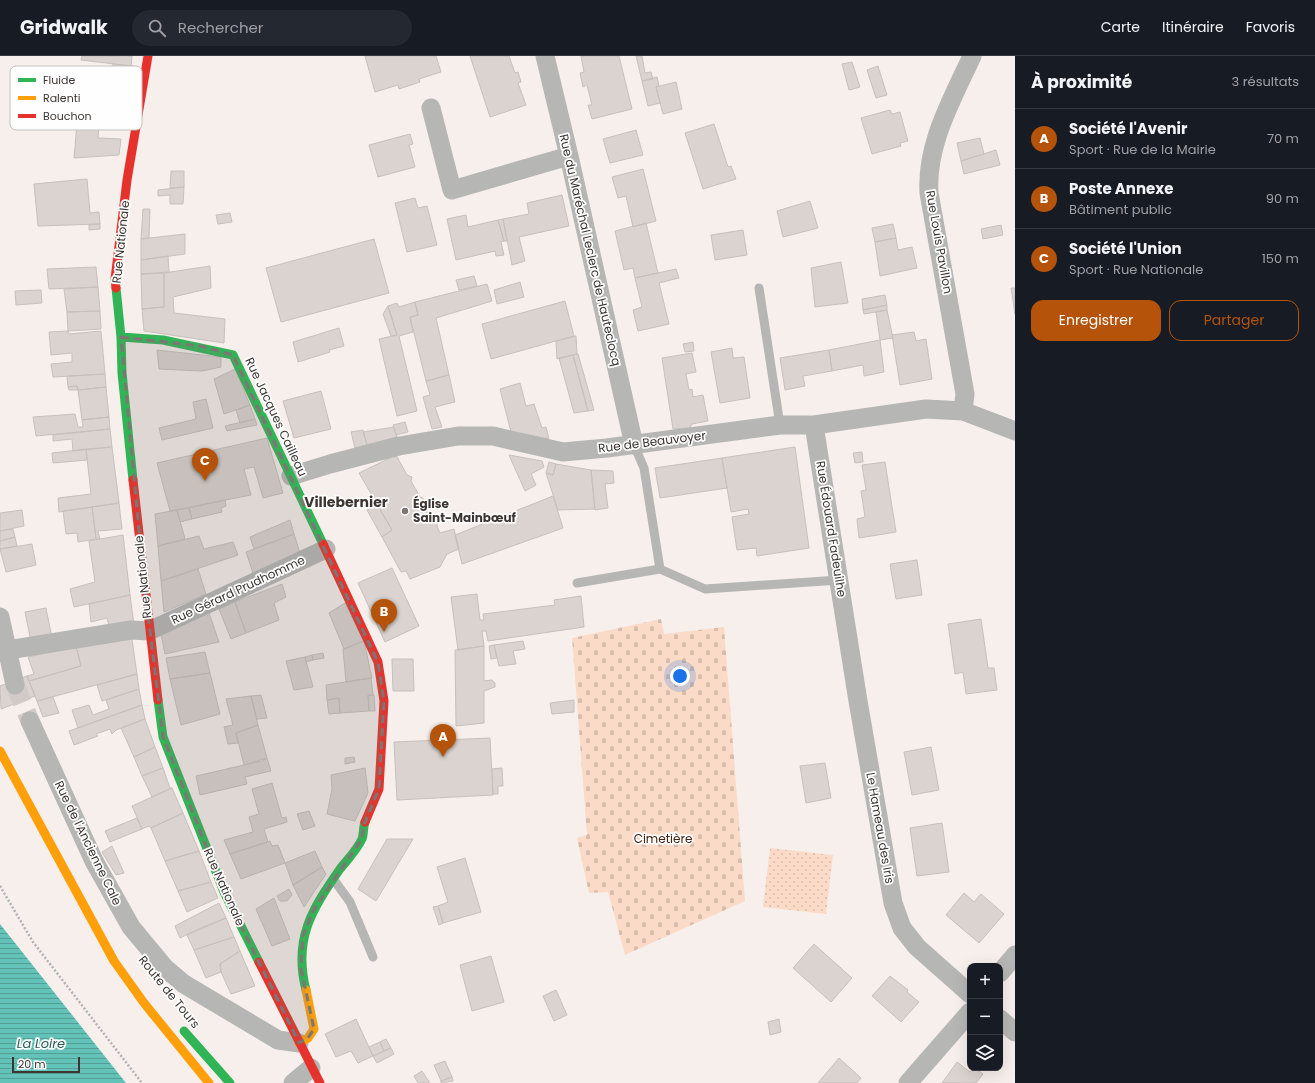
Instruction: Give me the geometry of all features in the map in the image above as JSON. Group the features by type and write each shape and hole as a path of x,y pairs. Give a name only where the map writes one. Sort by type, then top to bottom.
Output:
{"street":[{"name":"Rue Nationale","path":"142,93 148,56"},
{"name":"Rue du Maréchal Leclerc de Hauteclocq","path":"545,56 634,445"},
{"name":"Rue Louis Pavillon","path":"963,411 965,394 930,193 929,166 935,139 972,56"},
{"path":"431,108 452,190 569,156"},
{"name":"Rue Nationale","path":"136,130 115,279 121,337 122,373 149,630 163,737 224,892 315,1076 293,1083"},
{"name":"Rue Jacques Cailleau","path":"121,337 136,336 201,346 233,355 326,549 378,662 384,701 379,789 364,825 362,839 313,911 303,936 301,968 314,1029 308,1038 299,1043"},
{"name":"Rue de Beauvoyer","path":"291,476 399,446 458,436 493,436 563,452 634,445 780,425 814,425 926,409 963,411 1015,431"},
{"name":"Rue Édouard Fadeuilhe","path":"814,425 848,633"},
{"name":"Rue Gérard Prudhomme","path":"149,630 326,549"},
{"path":"0,617 15,685"},
{"path":"8,650 131,630 149,630"},
{"name":"Le Hameau des Iris","path":"848,633 893,904 902,928 917,947 967,991"},
{"name":"Rue de l'Ancienne Cale","path":"30,722 94,861 131,927 160,962 184,984 278,1040 299,1043"},
{"name":"Route de Tours","path":"0,752 116,964 158,1022 209,1083"},
{"name":"Route de Tours","path":"90,915 118,947"},
{"path":"1003,969 1015,955"},
{"path":"908,1083 967,1015"},
{"path":"1003,1022 1015,1032"},
{"name":"Route de Tours","path":"180,1026 230,1083"}],"lane":[{"path":"759,288 780,425"},
{"path":"634,445 644,468 660,569"},
{"path":"577,583 660,569 705,589 839,580"},
{"path":"334,880 350,902 373,957"}],"path":[{"path":"0,886 33,942 142,1083"}],"highlighted area":[{"path":"121,337 201,346 233,355 378,662 384,701 379,789 364,825 362,839 313,911 303,936 301,968 314,1029 308,1038 299,1043 224,892 163,737 143,574"}],"green space":[{"name":"Cimetière","path":"661,619 664,634 724,627 745,901 625,955 608,892 589,893 577,838 587,835 572,638"},
{"path":"770,848 833,855 826,914 763,907"}],"water":[{"name":"La Loire","path":"0,924 126,1083 0,1083"}],"building":[{"path":"82,56 132,56 131,66 81,60"},
{"path":"365,56 436,56 441,72 419,79 420,82 399,89 398,85 375,92"},
{"path":"470,56 509,56 515,73 518,72 521,82 518,83 526,105 490,117"},
{"path":"581,56 619,56 632,109 592,119 588,105 592,105 587,85 583,87 580,73 584,72"},
{"path":"636,56 642,56 645,73 651,72 653,79 642,81"},
{"path":"852,62 860,87 849,90 842,64"},
{"path":"113,64 134,66 113,66"},
{"path":"878,66 887,95 876,98 867,70"},
{"path":"657,77 659,86 656,87 660,103 648,106 642,81"},
{"path":"676,82 682,109 663,114 656,87"},
{"path":"890,110 892,114 900,112 908,141 900,143 901,146 872,154 861,118"},
{"path":"714,124 728,167 731,166 736,179 703,189 685,133"},
{"path":"76,130 99,130 98,138 121,139 119,155 74,158"},
{"path":"636,130 643,155 610,163 603,139"},
{"path":"410,134 413,144 409,145 415,167 378,177 369,145"},
{"path":"980,138 984,154 961,161 957,143"},
{"path":"996,150 1000,165 964,174 961,161"},
{"path":"643,169 656,221 633,227 626,196 618,198 612,177"},
{"path":"171,171 184,171 184,187 170,188"},
{"path":"87,179 90,213 99,212 100,224 38,226 34,184"},
{"path":"184,187 183,204 170,204 170,195 158,196 158,190"},
{"path":"562,195 569,226 519,237 525,261 512,265 503,219 529,214 527,203"},
{"path":"415,198 418,208 427,206 437,245 407,252 395,203"},
{"path":"810,201 818,228 783,237 777,211"},
{"path":"143,209 150,209 149,238 141,239"},
{"path":"230,213 232,222 218,224 216,215"},
{"path":"466,215 468,227 498,220 504,241 501,242 504,255 496,256 495,251 456,260 447,219"},
{"path":"503,219 507,241 504,241 498,220"},
{"path":"646,223 658,273 635,278 633,268 624,270 615,231"},
{"path":"100,224 100,229 89,230 89,225"},
{"path":"893,224 896,238 875,242 872,228"},
{"path":"1001,225 1003,235 983,239 981,229"},
{"path":"743,230 747,255 715,260 711,235"},
{"path":"185,234 185,254 141,260 141,239"},
{"path":"896,238 898,250 912,247 917,268 880,276 875,242"},
{"path":"374,239 389,293 281,322 266,268"},
{"path":"168,256 169,272 141,274 141,260"},
{"path":"841,262 848,303 815,307 811,268"},
{"path":"210,266 211,288 173,297 174,313 225,319 224,343 144,331 142,309 164,307 164,273"},
{"path":"96,267 98,287 49,289 47,269"},
{"path":"676,269 679,278 659,283 669,324 638,331 633,310 642,307 635,278"},
{"path":"164,273 164,307 142,309 141,274"},
{"path":"474,276 477,286 459,290 456,280"},
{"path":"520,282 524,297 497,304 494,290"},
{"path":"487,284 492,301 436,318 449,375 426,381 410,317 418,315 415,302"},
{"path":"98,287 100,311 67,312 64,289"},
{"path":"1011,288 1015,288 1015,314"},
{"path":"41,290 42,303 16,305 15,291"},
{"path":"885,295 887,305 863,310 862,299"},
{"path":"565,301 574,336 491,359 482,324"},
{"path":"415,302 418,315 410,317 413,332 399,336 417,411 397,416 379,339 397,335 388,306 397,303 399,307"},
{"path":"887,305 887,310 864,314 863,310"},
{"path":"388,306 397,335 391,336 383,314"},
{"path":"887,310 893,338 880,340 876,312"},
{"path":"100,311 101,329 68,331 67,312"},
{"path":"339,328 344,346 298,362 293,342"},
{"path":"68,331 69,334 101,331 105,374 53,377 51,364 72,362 72,353 51,355 49,332"},
{"path":"914,332 916,341 926,339 932,379 900,385 892,335"},
{"path":"576,336 577,354 557,359 556,341"},
{"path":"880,340 884,372 864,376 863,365 832,371 829,350"},
{"path":"693,342 694,351 685,352 683,344"},
{"path":"732,348 733,358 744,357 750,398 720,403 711,352"},
{"path":"157,350 221,357 221,367 202,371 159,369"},
{"path":"829,350 832,371 803,376 805,386 785,390 780,358"},
{"path":"692,353 696,372 686,374 689,390 692,389 693,397 703,395 708,421 692,424 689,429 673,429 662,358"},
{"path":"578,354 594,410 588,411 573,355"},
{"path":"573,355 588,411 574,413 559,358"},
{"path":"235,369 250,405 224,414 214,379"},
{"path":"105,374 106,387 78,390 77,386 68,387 67,376"},
{"path":"449,375 455,402 435,407 442,427 432,429 423,397 430,395 426,381"},
{"path":"520,383 526,406 534,404 542,428 546,427 549,439 511,432 500,389"},
{"path":"77,386 78,390 69,390 68,387"},
{"path":"106,387 109,417 82,420 78,390"},
{"path":"321,391 331,429 294,438 283,401"},
{"path":"206,399 213,428 162,440 159,428 196,419 193,402"},
{"path":"250,405 255,419 240,423 236,410"},
{"path":"75,414 78,427 83,427 82,420 109,417 110,429 36,436 33,417"},
{"path":"255,419 257,425 227,431 225,426"},
{"path":"405,422 408,432 396,435 393,425"},
{"path":"394,427 397,437 367,445 363,432"},
{"path":"110,429 112,447 73,451 72,439 53,441 53,435"},
{"path":"363,430 367,445 355,448 351,432"},
{"path":"267,438 283,493 263,498 254,467 244,469 251,495 170,511 157,463"},
{"path":"112,447 119,503 59,512 58,498 91,494 86,449"},
{"path":"795,447 809,548 757,556 756,548 737,550 732,517 749,514 748,509 731,512 722,458"},
{"path":"86,449 87,460 53,463 52,453"},
{"path":"862,452 863,462 855,463 853,453"},
{"name":"Église Saint-Mainbœuf","path":"396,455 407,475 412,477 411,481 420,497 423,498 423,503 432,519 438,521 437,526 440,533 454,529 459,549 447,554 440,567 410,579 406,571 401,572 382,537 392,530 359,473"},
{"path":"509,455 542,461 544,467 531,474 536,485 525,491"},
{"path":"722,458 727,488 660,498 655,468"},
{"path":"549,462 556,464 553,475 546,473"},
{"path":"885,462 896,532 859,538 857,519 865,517 861,491 866,490 862,465"},
{"path":"556,464 591,470 595,509 558,510 546,473 553,475"},
{"path":"591,470 613,471 614,483 605,484 608,508 595,510"},
{"path":"553,496 563,528 462,564 455,535"},
{"path":"225,500 226,506 221,508 222,512 192,519 189,508"},
{"path":"119,503 122,529 98,531 100,539 96,539 92,507"},
{"path":"377,504 392,530 382,537 367,510"},
{"path":"92,507 96,539 78,542 77,533 66,534 63,511"},
{"path":"189,508 192,519 180,522 177,510"},
{"path":"22,510 24,526 0,531 0,513"},
{"path":"177,510 185,539 158,546 155,514"},
{"path":"290,520 294,534 254,549 250,537"},
{"path":"13,529 15,537 0,541 0,531"},
{"path":"294,534 300,553 253,573 246,552"},
{"path":"123,535 130,595 74,607 70,589 95,582 89,541"},
{"path":"199,536 204,549 233,542 238,555 161,581 158,546"},
{"path":"15,537 17,546 0,549 0,541"},
{"path":"32,544 36,565 6,572 0,549"},
{"path":"917,560 922,595 896,599 890,564"},
{"path":"392,568 419,626 385,642 358,583"},
{"path":"198,569 206,594 164,612 161,581"},
{"path":"282,584 286,597 274,603 279,620 246,633 235,602"},
{"path":"477,594 480,620 484,620 483,614 555,605 554,600 581,596 584,627 488,641 486,631 482,631 484,646 458,650 451,597"},
{"path":"130,595 134,625 110,630 107,618 91,622 89,604"},
{"path":"235,602 246,633 231,639 219,609"},
{"path":"345,603 364,641 344,649 329,613"},
{"path":"46,608 52,638 31,642 25,612"},
{"path":"209,613 219,642 165,654 161,634"},
{"path":"981,619 988,668 994,668 997,690 966,694 963,672 955,674 948,624"},
{"path":"131,633 137,674 37,701 29,681 81,666 76,646"},
{"path":"364,641 372,678 346,682 343,649"},
{"path":"523,641 525,649 513,651 516,664 499,666 494,645"},
{"path":"494,645 497,658 491,659 489,646"},
{"path":"76,646 81,666 29,681 27,676 34,674 28,657"},
{"path":"484,646 484,681 492,680 495,683 495,687 484,691 484,723 456,726 455,650"},
{"path":"205,652 210,673 170,679 166,658"},
{"path":"323,653 324,658 313,660 312,655"},
{"path":"312,655 313,660 306,662 305,657"},
{"path":"305,657 313,687 294,690 286,661"},
{"path":"392,659 413,659 414,691 393,691"},
{"path":"210,673 220,714 181,725 170,679"},
{"path":"137,674 139,689 102,701 97,685"},
{"path":"27,676 35,696 1,709 0,686"},
{"path":"371,678 373,695 368,695 369,711 340,713 339,698 327,700 326,685"},
{"path":"139,689 142,705 78,728 72,710 89,705 93,715 109,709 106,700"},
{"path":"261,695 267,718 257,719 251,696"},
{"path":"368,695 374,695 375,711 369,711"},
{"path":"251,696 258,725 236,733 238,743 228,744 224,727 233,725 226,699"},
{"path":"53,697 59,713 43,717 37,701"},
{"path":"339,698 340,713 329,714 327,700"},
{"path":"574,700 574,712 552,714 550,703"},
{"path":"142,705 145,719 116,730 112,734 110,729 96,734 98,736 74,745 69,731"},
{"path":"145,719 155,747 134,757 121,728"},
{"path":"258,725 267,758 244,765 236,733"},
{"path":"490,738 493,795 397,800 394,742"},
{"path":"155,747 163,768 142,776 134,757"},
{"path":"931,747 939,790 912,795 904,752"},
{"path":"354,757 355,762 345,764 345,758"},
{"path":"267,758 271,771 245,777 247,784 200,795 196,776 262,761"},
{"path":"825,763 831,798 806,803 800,766"},
{"path":"163,768 170,788 172,788 152,797 142,776"},
{"path":"365,768 368,793 355,821 327,814 332,789 331,775"},
{"path":"502,768 503,786 498,786 498,794 493,794 492,769"},
{"path":"272,783 282,818 286,817 287,822 264,829 268,842 230,854 224,840 253,832 249,817 259,814 252,789"},
{"path":"172,788 183,813 151,828 149,826 142,829 132,806"},
{"path":"309,811 315,826 303,830 297,814"},
{"path":"183,813 199,851 165,861 151,828"},
{"path":"137,818 142,829 110,842 105,831"},
{"path":"942,823 949,872 917,876 910,828"},
{"path":"387,839 413,839 376,901 358,889"},
{"path":"270,841 272,846 278,845 285,863 241,879 230,854"},
{"path":"112,846 124,873 116,875 102,852"},
{"path":"199,851 211,882 178,891 165,861"},
{"path":"315,851 322,867 293,885 285,863"},
{"path":"465,858 481,912 443,923 438,906 448,902 437,867"},
{"path":"322,867 326,874 304,907 293,885"},
{"path":"211,882 218,898 187,912 178,891"},
{"path":"289,889 292,895 287,901 280,901 277,896"},
{"path":"964,893 974,902 981,894 1004,914 979,943 946,915"},
{"path":"274,898 290,939 272,946 256,909"},
{"path":"219,903 226,918 180,938 175,926"},
{"path":"438,906 443,923 439,925 433,907"},
{"path":"226,918 234,937 194,950 187,935"},
{"path":"234,937 240,951 220,964 221,972 206,978 194,950"},
{"path":"814,944 852,978 831,1002 793,968"},
{"path":"240,951 255,986 231,994 221,972 220,964"},
{"path":"491,956 504,1002 472,1011 460,965"},
{"path":"890,976 908,990 907,992 919,1002 901,1022 872,996"},
{"path":"556,990 567,1015 554,1021 543,996"},
{"path":"356,1019 373,1056 358,1063 351,1051 336,1057 325,1034"},
{"path":"779,1019 781,1032 770,1035 768,1022"},
{"path":"386,1039 391,1048 384,1051 380,1042"},
{"path":"380,1042 384,1051 373,1056 369,1047"},
{"path":"391,1048 394,1054 377,1063 373,1056"},
{"path":"839,1058 861,1078 857,1083 818,1083"},
{"path":"445,1061 452,1077 441,1081 434,1065"},
{"path":"957,1062 967,1071 979,1071 983,1074 976,1083 942,1083"},
{"path":"422,1071 430,1083 418,1083 414,1076"},
{"path":"452,1077 453,1081 441,1083 441,1081"}],"tunnel":[{"path":"15,685 30,721"}],"traffic: fast":[{"path":"116,288 121,337 122,373 133,480"},
{"path":"121,337 163,340 233,355 323,544"},
{"path":"158,700 163,737 224,892 259,962"},
{"path":"306,990 302,955 308,925 321,898 340,869 360,843 363,837 365,822"},
{"path":"184,1031 230,1083"}],"traffic: slow":[{"path":"0,751 114,961 144,1003 209,1083"},
{"path":"299,1043 308,1038 314,1029 306,990"}],"traffic: jam":[{"path":"142,91 148,56"},
{"path":"116,288 115,279 127,180 135,130"},
{"path":"133,480 158,700"},
{"path":"323,544 378,662 384,701 379,789 365,822"},
{"path":"259,962 320,1083"}],"place":[{"name":"Société l'Union","path":"205,481"},
{"name":"Église Saint-Mainbœuf","path":"405,511"},
{"name":"Poste Annexe","path":"384,632"},
{"name":"Société l'Avenir","path":"443,757"}],"district":[{"name":"Villebernier","path":"346,502"}]}
